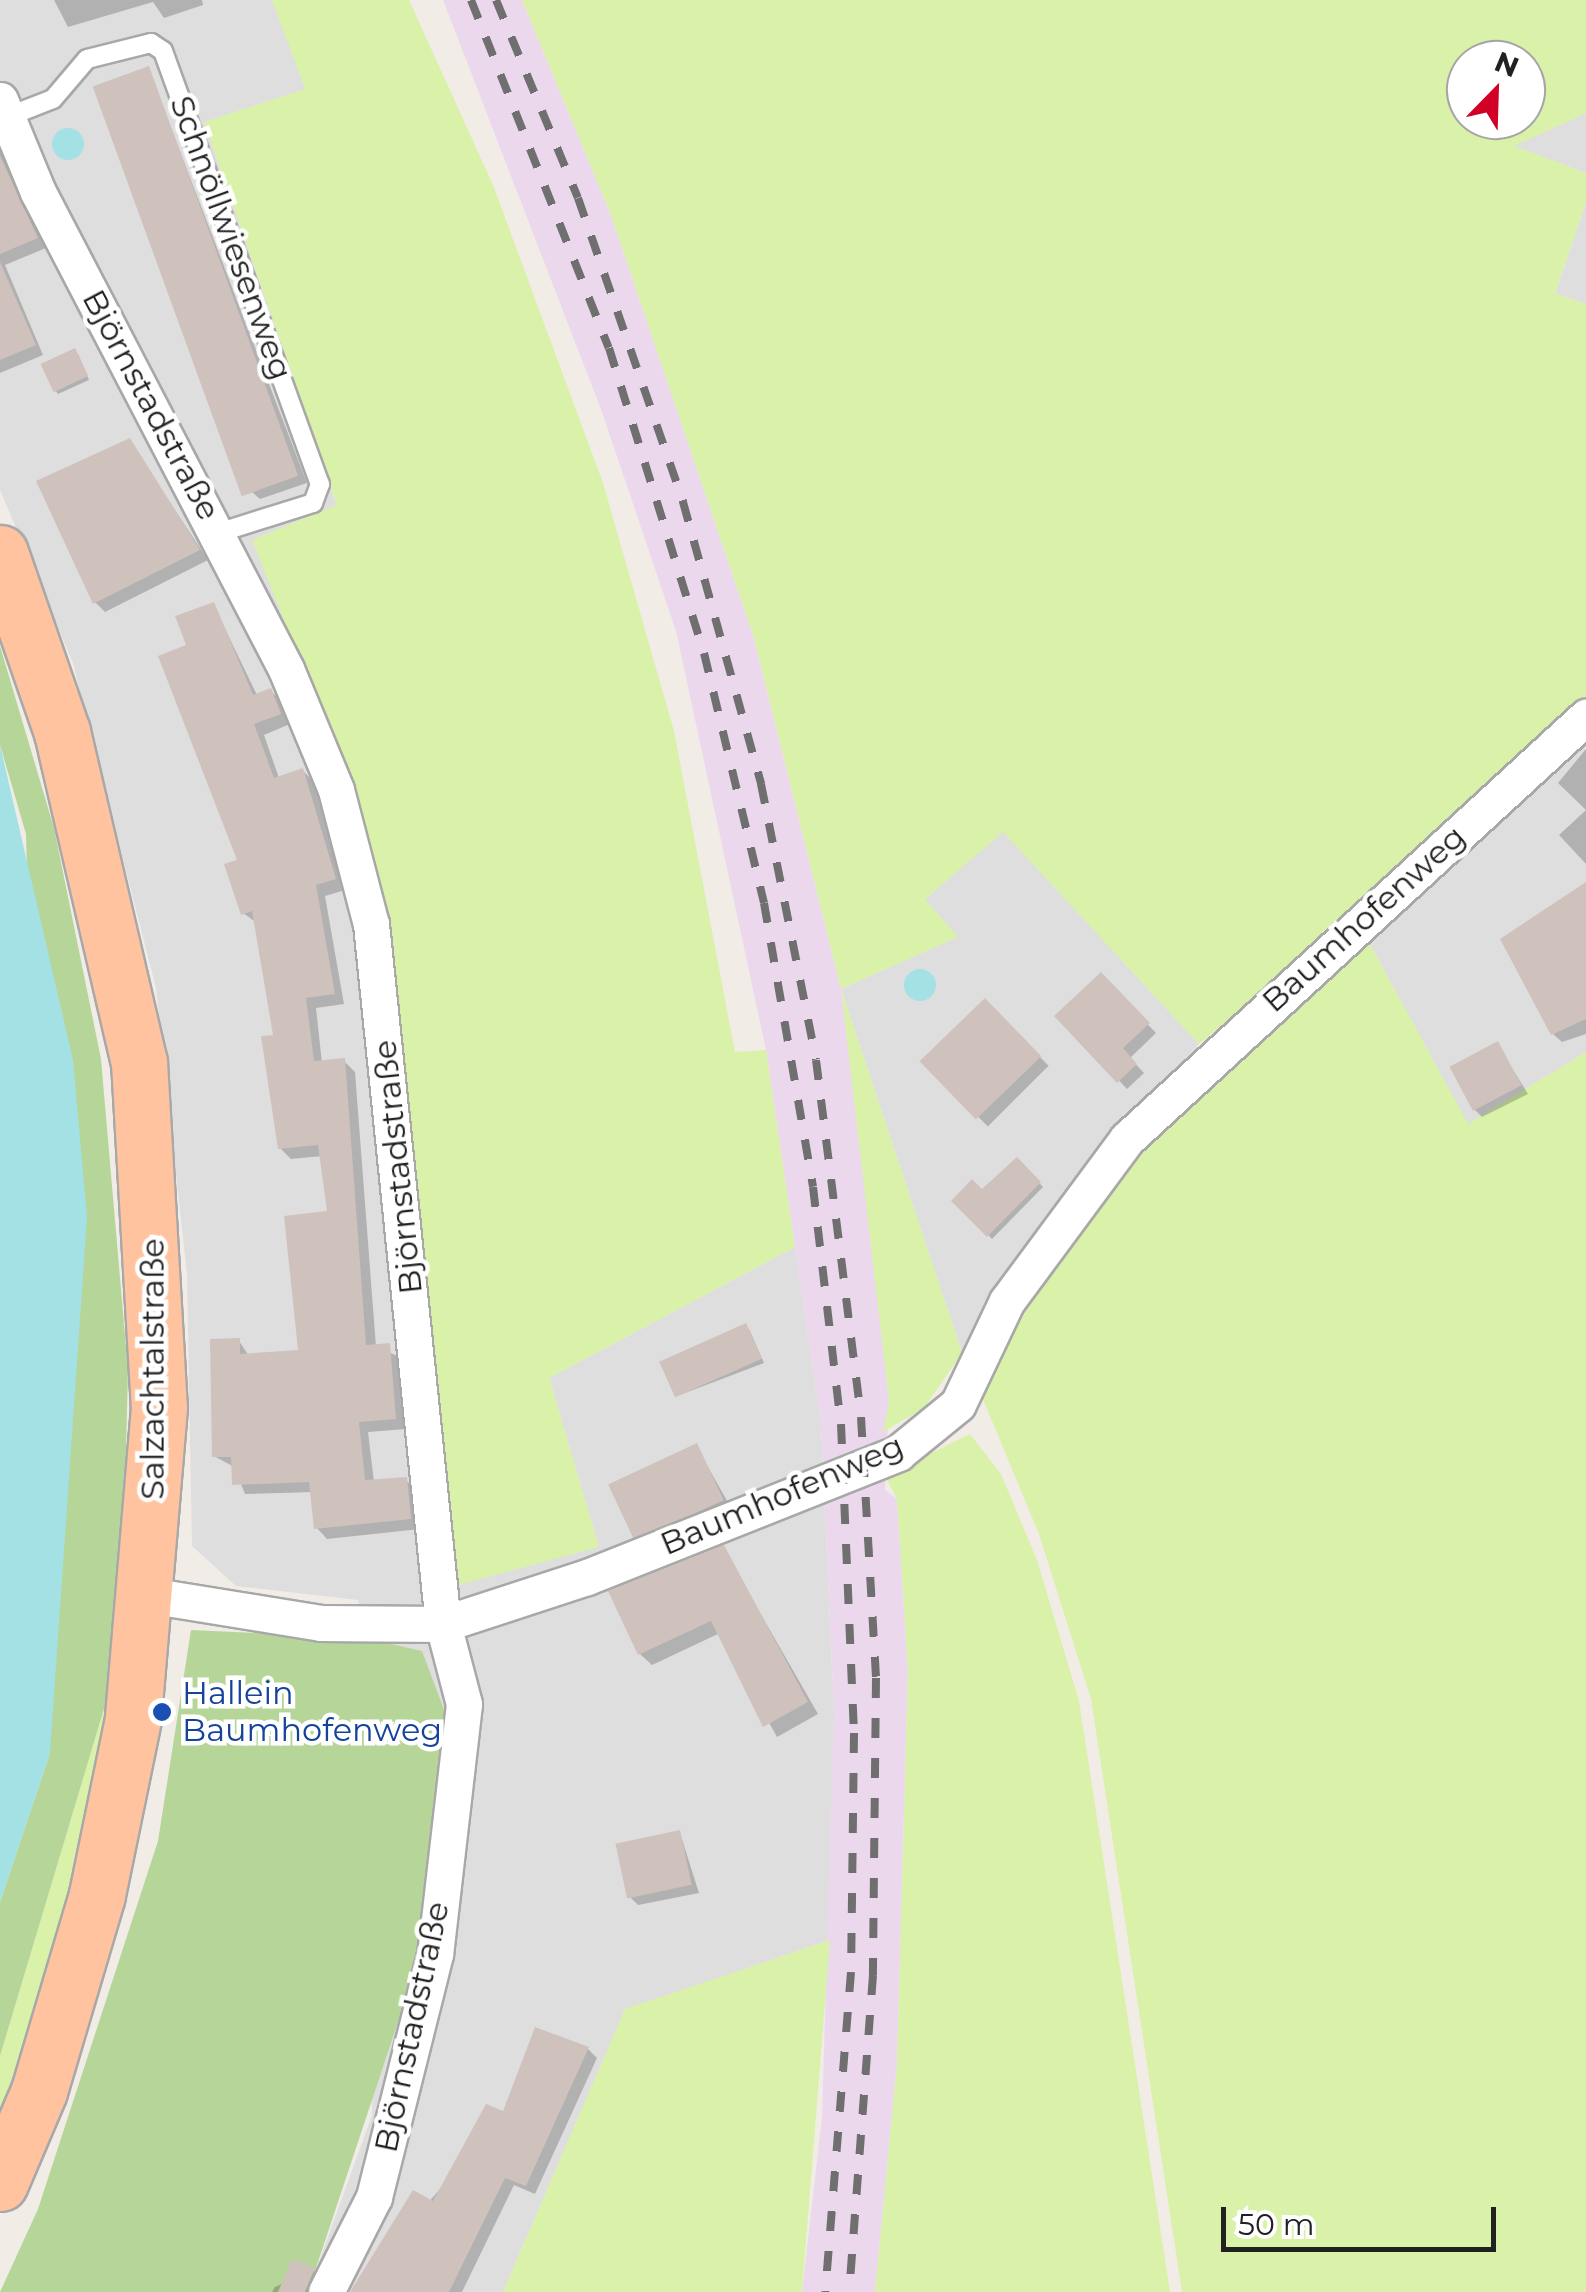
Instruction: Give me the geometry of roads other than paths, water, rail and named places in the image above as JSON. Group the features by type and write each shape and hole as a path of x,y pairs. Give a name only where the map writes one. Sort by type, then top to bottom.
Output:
{"main road":[{"name":"Salzachtalstraße","path":"0,553 62,732 139,1062 158,1389 148,1595 97,1895 38,2091 0,2183"}],"street":[{"name":"Björnstadstraße","path":"4,109 218,533 336,790 371,924 443,1624 464,1704 435,1954 374,2198 326,2292"},
{"name":"Baumhofenweg","path":"148,1595 320,1623 443,1624 587,1577 898,1453 958,1404 1006,1300 1127,1140 1586,717"}],"lane":[{"name":"Schnöllwiesenweg","path":"4,109 54,99 87,59 150,43 163,51 320,484 313,503 218,533"}],"water":[{"path":"68,128 79,133 84,144 79,155 68,160 57,155 52,144 57,133"},
{"path":"0,745 73,1060 87,1217 50,1753 0,1902"},
{"path":"920,969 931,974 936,985 931,996 920,1001 909,996 904,985 909,974"}],"railway":[{"path":"471,0 609,348 704,653 764,903 813,1187 841,1424 854,1733 851,1972 825,2292"},
{"path":"496,0 578,198 683,502 761,784 816,1060 861,1417 876,1678 873,1975 849,2292"}],"place":[{"name":"Hallein Baumhofenweg","path":"162,1712"}]}
